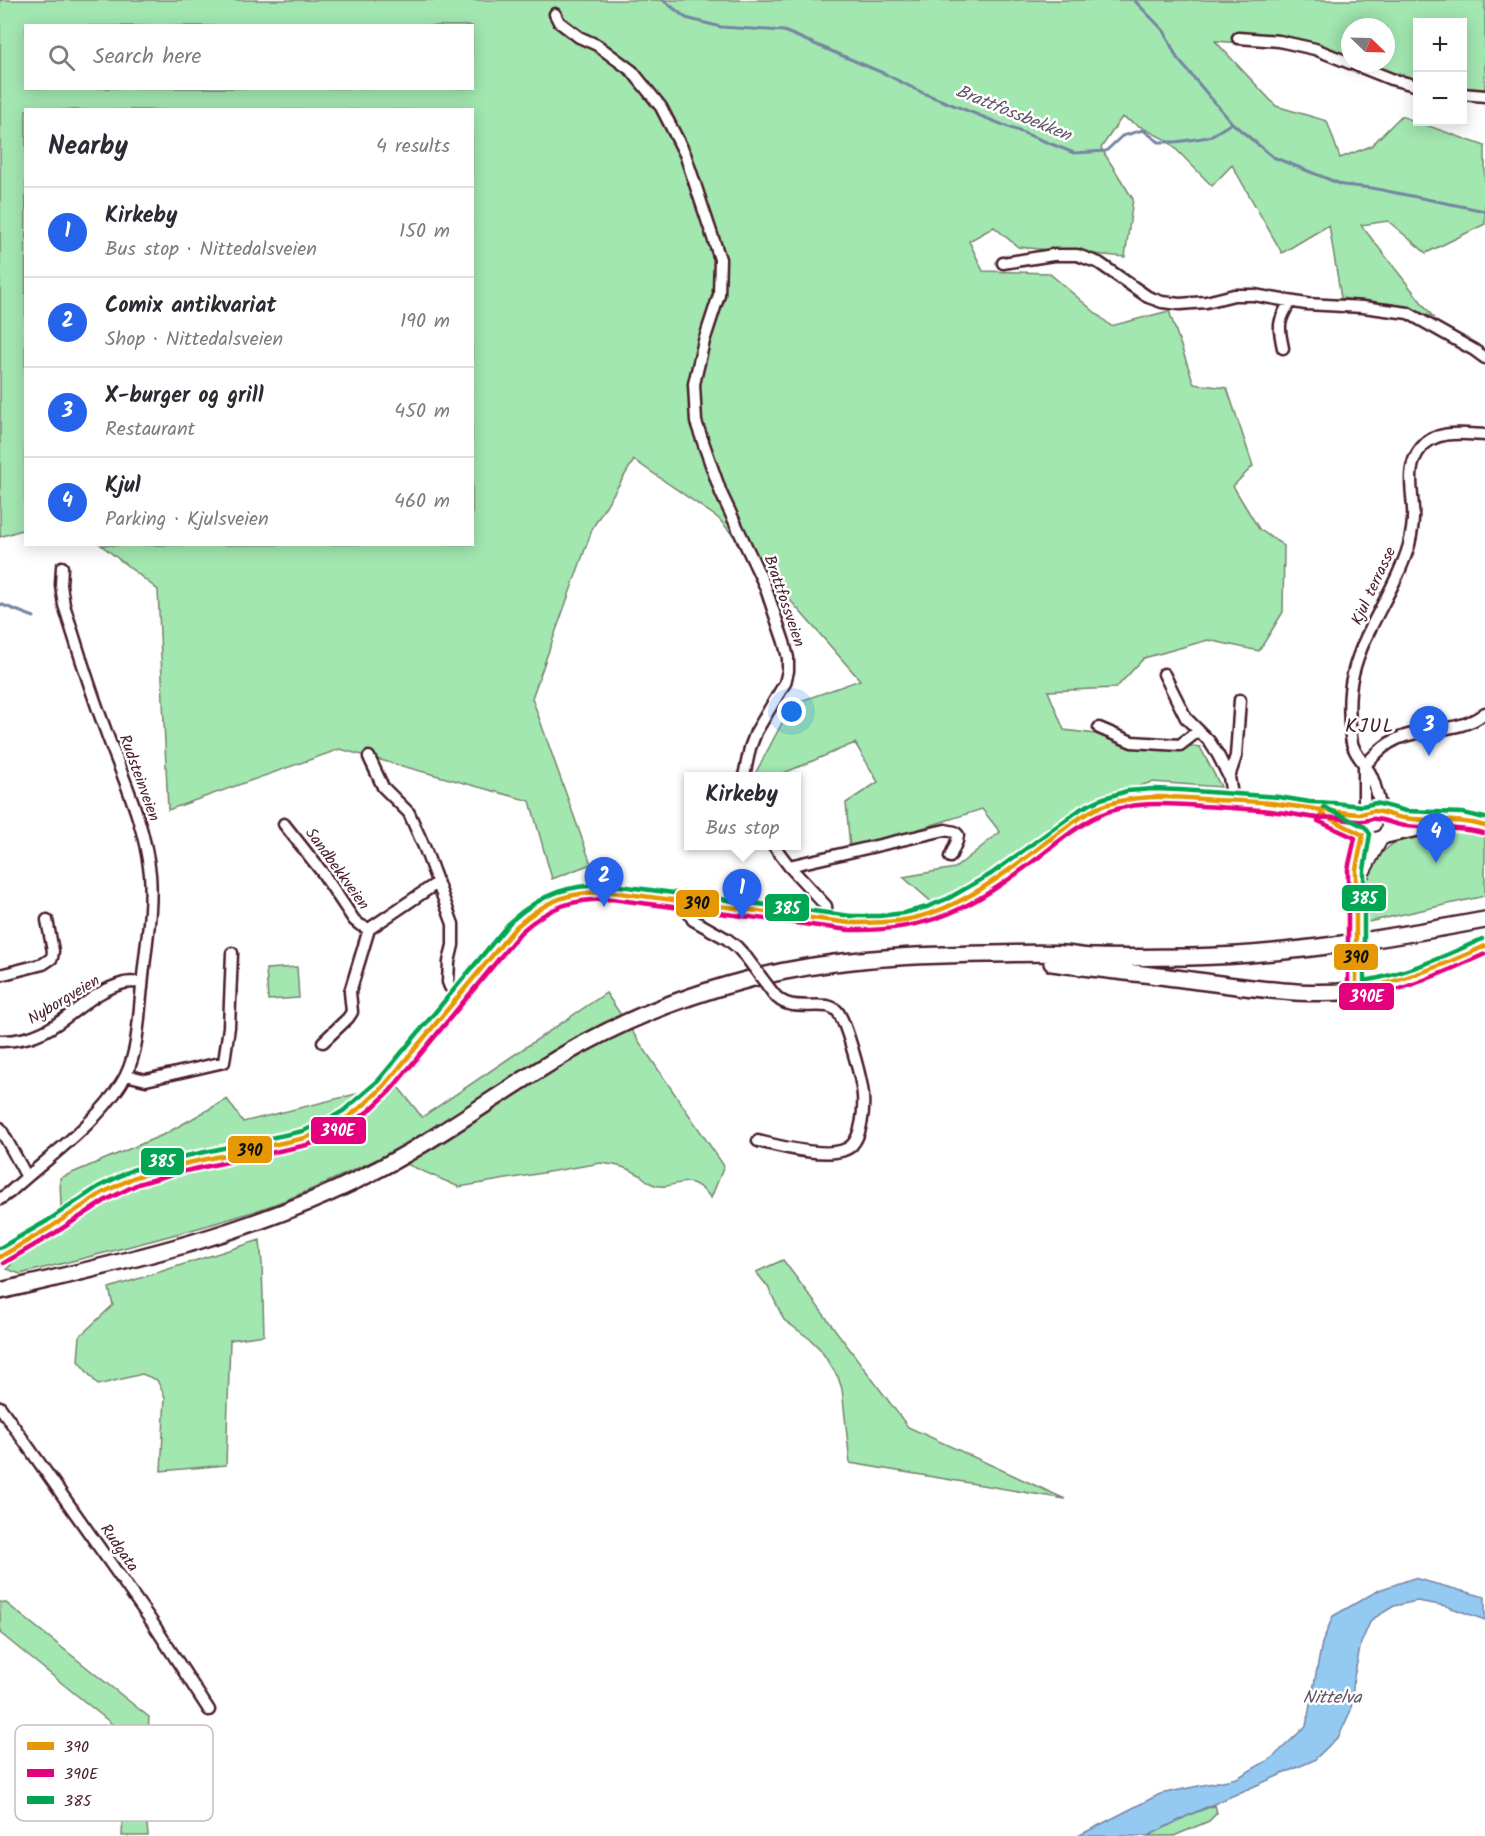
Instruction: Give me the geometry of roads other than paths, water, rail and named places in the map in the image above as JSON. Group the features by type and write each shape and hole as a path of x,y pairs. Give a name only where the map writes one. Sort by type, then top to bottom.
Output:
{"highway":[{"path":"1384,814 1403,819 1465,821 1485,826"},
{"path":"1383,837 1442,820"},
{"path":"0,1292 176,1247 243,1226 318,1198 410,1152 591,1040 654,1010 725,985 797,968 876,958 953,954 1194,957 1292,951 1363,942 1485,920"},
{"path":"1049,962 1265,989 1356,990 1403,980 1452,962 1485,946"},
{"path":"0,1300 198,1249 276,1224 322,1206 414,1159 601,1043 705,1000 771,982 831,971 876,966 1064,962 1092,957"}],"main road":[{"path":"0,1257 102,1193 135,1178 167,1168 299,1139 332,1127 359,1110 374,1097 521,923 542,905 573,893 594,891 626,894 827,921 861,924 896,922 930,915 987,887 1074,821 1091,811 1114,802 1147,796 1282,805 1316,811 1331,810 1364,814 1373,810 1384,814 1390,825 1356,884"},
{"path":"1316,811 1369,839 1383,837"},
{"path":"1356,990 1356,868 1362,834 1359,825 1364,814"}],"street":[{"name":"Brattfossveien","path":"555,14 559,22 579,37 597,45 632,71 661,108 689,164 720,259 719,295 704,341 694,384 696,422 721,493 765,586 788,658 785,683 756,732 745,772"},
{"path":"1238,38 1279,41 1315,49 1341,59"},
{"path":"1373,72 1413,85"},
{"path":"1467,94 1485,96"},
{"path":"1003,263 1053,255 1077,255 1098,263 1148,297 1162,302 1180,304 1206,302 1234,295 1254,295 1290,302 1408,313 1485,358"},
{"path":"1283,348 1279,326 1290,302"},
{"name":"Kjul terrasse","path":"1384,814 1370,773 1354,751 1351,740 1352,676 1365,641 1407,551 1413,530 1410,478 1413,462 1419,449 1438,436 1485,435"},
{"name":"Rudsteinveien","path":"0,1199 96,1116 116,1092 126,1075 135,1045 142,982 150,897 146,843 137,809 104,727 64,605 61,585 62,567"},
{"path":"1164,674 1186,718 1214,748 1229,777 1233,801"},
{"path":"1229,777 1236,756 1240,700"},
{"path":"1364,766 1394,740 1465,725 1485,713"},
{"path":"1100,728 1132,741 1180,745 1198,731"},
{"path":"369,757 383,787 409,813 425,849 453,924 453,945 448,982 459,995"},
{"name":"Kjul terrasse","path":"1364,766 1364,814"},
{"name":"Sandbekkveien","path":"284,824 322,872 354,920 369,929"},
{"path":"789,866 945,830 958,835 950,857"},
{"path":"777,850 826,906 827,921"},
{"name":"Sandbekkveien","path":"322,1042 352,1012 350,992 369,929 437,883"},
{"path":"691,903 689,913 693,920 733,943 777,999 788,1005 832,1007 838,1012 861,1078 862,1113 856,1138 851,1146 835,1152 821,1152 758,1141"},
{"path":"0,975 44,964 52,958 53,951 47,920"},
{"path":"126,1075 146,1080 224,1062 229,1027 232,952"},
{"name":"Nyborgveien","path":"0,1041 21,1040 36,1036 60,1023 110,988 125,982 142,982"},
{"path":"0,1128 27,1177"},
{"name":"Rudgata","path":"0,1407 146,1612 209,1710"}],"water":[{"name":"Nittelva","path":"1414,1578 1485,1597 1485,1620 1446,1606 1417,1601 1394,1606 1371,1620 1361,1643 1354,1677 1351,1710 1339,1736 1314,1760 1189,1815 1148,1836 1078,1836 1160,1794 1237,1778 1272,1758 1306,1726 1322,1643 1333,1616 1379,1590"}],"waterway":[{"name":"Brattfossbekken","path":"663,0 686,18 721,27 784,31 883,73 923,93 1074,153 1106,151 1122,136 1143,130 1159,142 1176,142 1209,137 1232,123 1273,157 1343,185 1372,188 1485,211"},
{"path":"1134,0 1164,31 1177,58 1232,123"},
{"path":"0,604 34,617"}],"place":[{"name":"X-burger og grill","path":"1429,756"},
{"name":"Kjul","path":"1436,863"},
{"name":"Comix antikvariat","path":"604,907"},
{"name":"Kirkeby","path":"742,919"}],"district":[{"name":"KJUL","path":"1370,727"}]}
